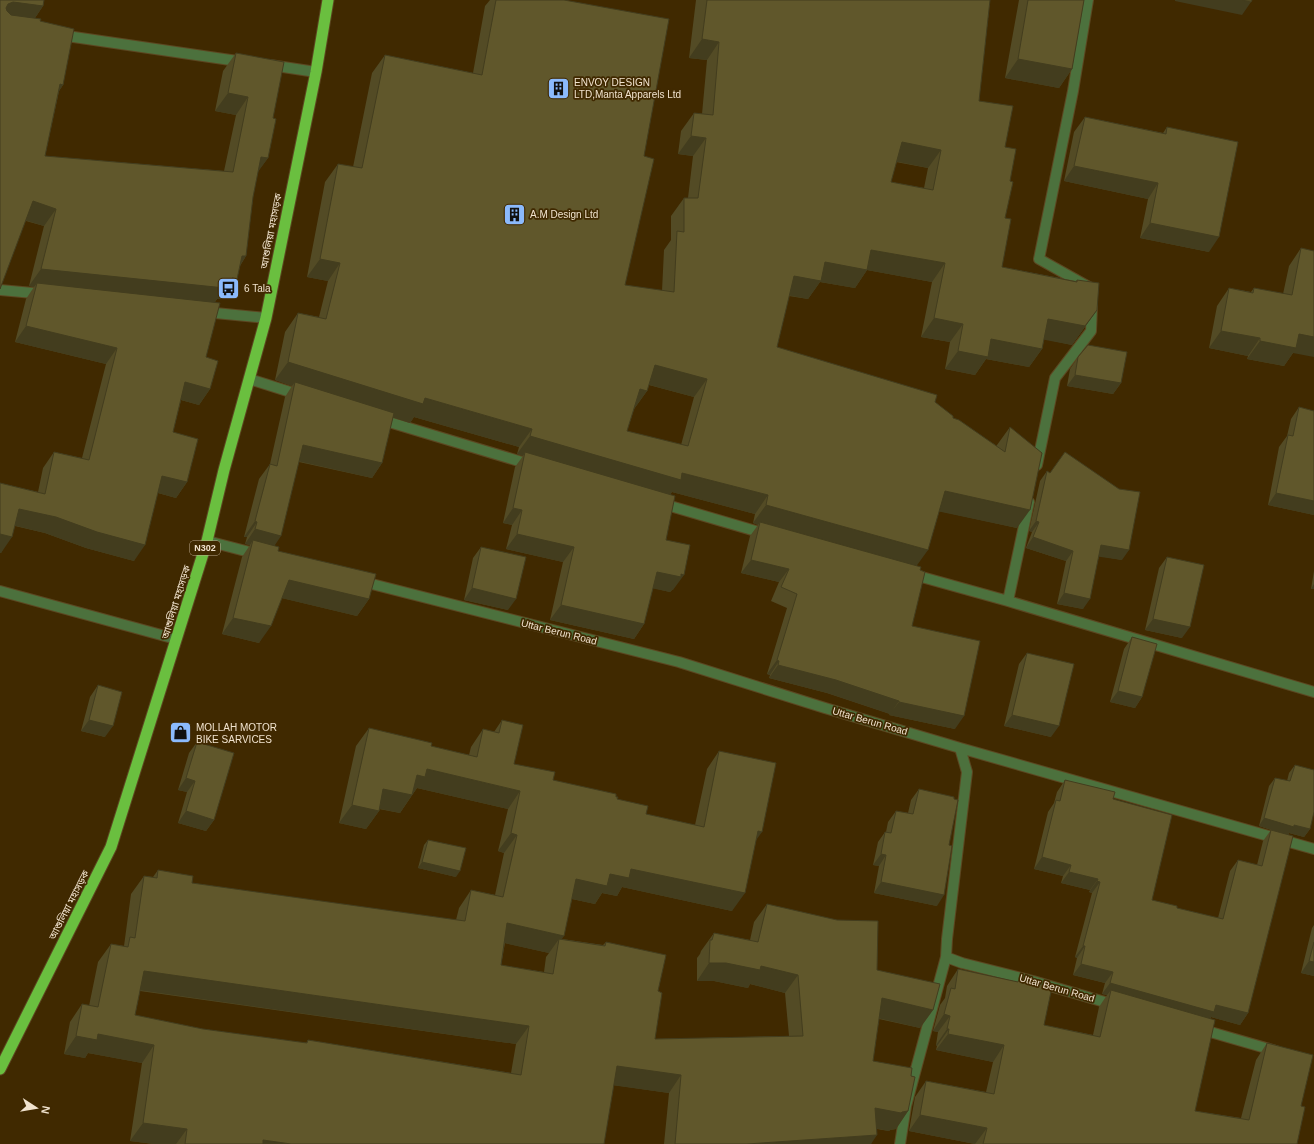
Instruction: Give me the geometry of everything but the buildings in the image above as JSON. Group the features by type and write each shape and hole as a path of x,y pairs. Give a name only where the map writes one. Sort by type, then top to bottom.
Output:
{"highway":[{"name":"আশুলিয়া মহাসড়ক","path":"0,1069 111,847 207,541 224,470 266,318 316,72 328,0"}],"street":[{"path":"1034,478 1055,378 1090,331 1093,289 1039,259 1073,91 1088,0"},
{"path":"47,33 316,72"},
{"path":"0,290 55,296"},
{"path":"196,311 266,318"},
{"path":"249,379 309,397"},
{"path":"368,416 542,468"},
{"path":"1008,601 1031,493"},
{"path":"648,500 777,537"},
{"path":"207,541 268,557"},
{"path":"900,571 1008,601 1314,692"},
{"name":"Uttar Berun Road","path":"352,579 679,662 825,708 960,748 1314,849"},
{"path":"0,591 176,639"},
{"path":"900,1144 906,1106 946,957 968,772 960,748"},
{"name":"Uttar Berun Road","path":"946,957 962,963 1034,981 1124,1007"},
{"path":"1192,1026 1288,1054"}],"place":[{"name":"ENVOY DESIGN LTD,Manta Apparels Ltd","path":"558,88"},
{"name":"A.M Design Ltd","path":"514,214"},
{"name":"6 Tala","path":"228,288"},
{"name":"MOLLAH MOTOR BIKE SARVICES","path":"181,733"}]}
